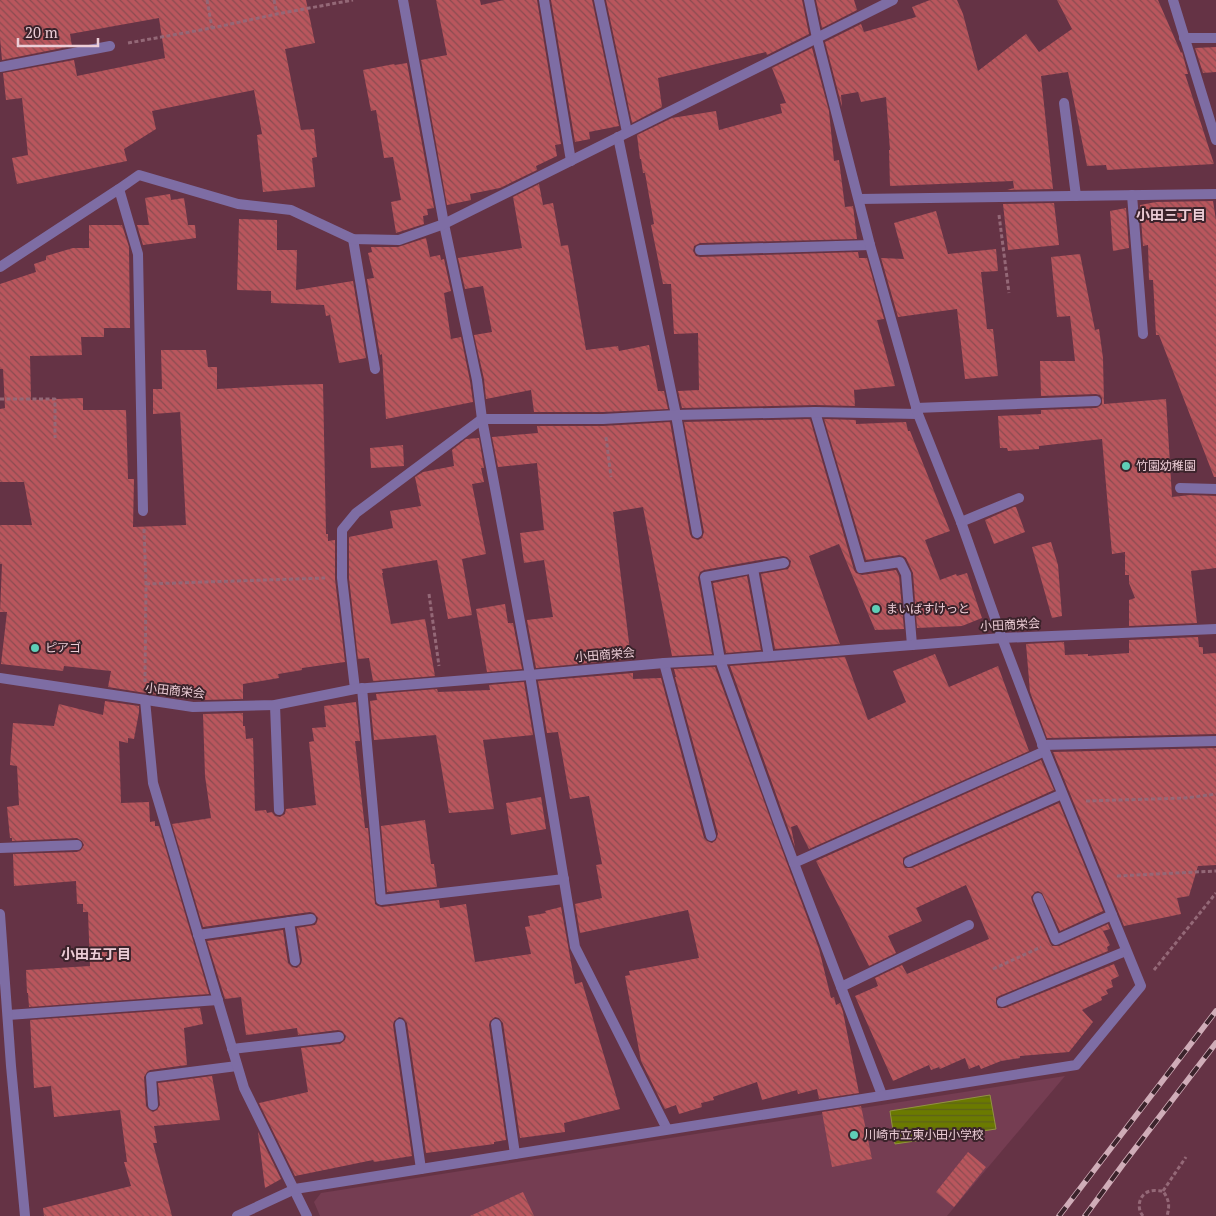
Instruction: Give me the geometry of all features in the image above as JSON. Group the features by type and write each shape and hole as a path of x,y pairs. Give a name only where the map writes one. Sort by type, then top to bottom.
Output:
{"street":[{"path":"403,0 444,224 477,380 482,419 530,675 575,946 667,1130"},
{"path":"544,0 571,160"},
{"path":"599,0 697,533"},
{"path":"236,1216 295,1189 1076,1065 1141,986 1044,748 1002,638 961,522 917,411 870,245 809,0"},
{"path":"0,267 139,175 238,204 291,210 353,239 399,240 444,224 894,0"},
{"path":"1173,0 1216,140"},
{"path":"1184,38 1216,38"},
{"path":"0,67 110,46"},
{"path":"1064,103 1076,196"},
{"path":"119,189 138,254 143,510"},
{"path":"859,199 1216,194"},
{"path":"1132,195 1143,334"},
{"path":"353,239 375,369"},
{"path":"700,250 870,245"},
{"path":"564,879 381,900 358,688 342,578 342,530 356,513 482,419 603,419 676,415 917,411 1096,401"},
{"path":"815,412 861,568 900,562 906,574 912,645"},
{"path":"1180,488 1216,489"},
{"path":"961,522 1019,498"},
{"path":"784,563 705,577 720,660 882,1095"},
{"path":"753,569 769,656"},
{"name":"小田商栄会","path":"0,678 193,707 275,705 358,688 530,675 664,662 720,660 1002,638 1216,629"},
{"path":"664,662 711,836"},
{"path":"145,700 153,783 237,1066 244,1088 307,1216"},
{"path":"275,705 279,810"},
{"path":"794,863 1044,748 1216,741"},
{"path":"909,862 1064,798"},
{"path":"0,848 77,845"},
{"path":"1038,898 1056,940 1112,915"},
{"path":"0,914 2,958 25,1216"},
{"path":"198,935 311,919"},
{"path":"289,922 295,961"},
{"path":"841,987 969,925"},
{"path":"1002,1002 1126,951"},
{"path":"8,1015 218,1000"},
{"path":"400,1024 421,1169"},
{"path":"496,1024 516,1154"},
{"path":"232,1049 339,1037"},
{"path":"0,1068 11,1066"},
{"path":"153,1106 151,1077 237,1066"}],"path":[{"path":"207,0 212,28"},
{"path":"274,0 276,14"},
{"path":"110,46 353,0"},
{"path":"996,197 1009,293"},
{"path":"0,399 55,399 55,438"},
{"path":"603,419 611,477"},
{"path":"143,510 146,584 145,700"},
{"path":"146,584 342,578"},
{"path":"428,594 441,682"},
{"path":"1064,798 1186,798 1216,794"},
{"path":"1096,877 1216,871"},
{"path":"1141,986 1216,893"},
{"path":"993,969 1056,940"},
{"path":"1163,1192 1186,1157"},
{"path":"1143,1216 1140,1212 1139,1204 1142,1197 1148,1192 1156,1190 1163,1192 1169,1200 1170,1208 1166,1216"}],"shaded area":[{"name":"川崎市立東小田小学校","path":"1065,1076 947,1216 320,1216 314,1202 321,1193"},
{"path":"990,1095 996,1129 895,1144 890,1111"}],"building":[{"path":"0,0 306,0 315,43 285,49 301,130 314,129 317,157 312,158 315,187 263,192 257,135 262,134 254,90 152,111 156,129 124,149 127,161 17,184 12,158 28,155 22,98 6,100 3,73 74,60 77,76 165,58 159,18 70,34 72,46 2,60"},
{"path":"436,0 480,0 481,5 504,0 537,0 561,144 555,145 557,156 536,166 537,170 500,188 470,194 471,200 447,205 421,60 447,55"},
{"path":"551,0 592,0 619,126 589,132 590,139 575,142"},
{"path":"606,0 802,0 809,34 767,55 766,52 658,78 662,107 632,123"},
{"path":"816,0 854,0 857,10 822,28"},
{"path":"930,0 957,0 963,14 978,71 1026,34 1039,52 1072,29 1057,0 1158,0 1182,52 1188,74 1185,74 1214,164 1107,170 1106,165 1087,166 1068,72 1041,76 1053,189 1007,190 1014,188 1013,181 890,186 890,150 886,97 861,102 858,92 841,95 842,107 825,42 861,24 864,32 916,17 912,7"},
{"path":"1216,47 1216,72 1203,73 1195,48"},
{"path":"812,48 829,111 834,161 839,160 845,207 853,206 857,239 700,243 694,246 693,251 696,256 700,257 858,252 859,258 867,258 884,319 877,320 895,386 854,390 855,406 682,408 678,391 699,390 698,333 674,334 671,284 663,284 651,225 654,224 645,173 643,173 640,159 637,135 672,118 716,111 719,130 782,113 780,104 786,103 772,68"},
{"path":"407,63 434,208 427,209 428,215 423,216 424,224 396,233 391,202 401,200 393,157 384,158 376,110 371,111 363,70"},
{"path":"539,184 543,205 553,203 561,246 568,245 586,350 618,346 619,351 649,345 658,391 664,391 668,409 603,412 534,412 531,390 486,399 484,379 474,335 492,332 483,286 465,289 458,258 522,248 513,197"},
{"path":"170,194 171,200 184,198 188,225 195,225 196,238 143,245 137,225 149,225 145,198"},
{"path":"1213,201 1216,220 1216,477 1214,477 1159,335 1156,335 1153,280 1149,280 1148,245 1143,246 1140,205 1156,202"},
{"path":"1054,203 1059,245 1008,250 1003,204"},
{"path":"1126,208 1129,248 1113,251 1110,211"},
{"path":"936,211 948,254 996,249 998,271 981,272 987,329 993,329 998,376 965,379 957,309 898,317 881,258 904,259 894,223"},
{"path":"239,219 277,220 277,250 297,250 296,290 353,281 366,358 339,363 330,315 326,316 324,305 271,303 271,291 237,290"},
{"path":"89,225 122,225 129,247 130,328 104,328 104,337 81,337 82,355 30,356 31,400 83,398 83,410 126,410 128,479 134,479 133,527 186,525 180,412 153,414 153,389 162,389 161,350 206,350 208,367 217,367 217,389 323,384 326,534 328,534 328,541 335,540 335,579 345,662 302,668 302,670 278,674 279,678 243,684 243,699 203,700 203,696 164,696 108,687 111,671 64,666 63,671 1,664 7,612 0,612 2,564 0,564 0,525 32,525 24,482 0,482 0,409 5,408 3,369 0,369 0,284 36,272 34,264 46,260 46,256 73,248 89,248"},
{"path":"426,238 430,257 440,255 441,260 444,259 451,291 444,293 451,339 461,337 473,402 386,419 382,354 380,355 367,279 374,278 368,253 372,252 371,247 398,247"},
{"path":"1080,254 1095,330 1099,329 1103,358 1104,404 1166,399 1172,497 1190,495 1216,496 1216,568 1191,571 1197,623 1129,626 1129,600 1135,598 1129,583 1129,575 1125,575 1125,552 1112,554 1102,439 1039,446 1039,449 1008,451 1007,448 1000,448 998,416 1041,414 1041,410 1096,408 1102,404 1102,398 1096,394 1041,396 1040,361 1075,361 1070,316 1057,317 1051,257"},
{"path":"810,419 854,570 862,575 896,570 899,576 904,629 875,630 839,544 809,556 840,644 775,649 761,574 788,569 791,561 783,556 700,572 698,578 712,654 672,656 643,507 613,512 631,659 536,668 527,620 553,617 544,560 524,563 520,533 544,530 537,463 498,467 492,437 538,433 537,426 603,426 670,422 690,534 692,538 698,540 702,538 704,532 684,422"},
{"path":"824,419 856,420 856,424 906,422 908,431 910,431 950,531 925,540 940,580 956,574 957,576 967,573 982,618 962,626 917,628 913,573 906,558 899,555 866,560"},
{"path":"479,438 484,468 481,468 484,482 472,484 486,554 462,559 472,615 448,619 437,560 382,569 391,624 425,619 435,676 373,681 369,658 358,659 349,578 349,537 393,528 390,511 421,506 415,477 423,472 454,466 452,450 466,439"},
{"path":"403,445 404,466 371,468 370,448"},
{"path":"1016,507 1025,532 994,544 985,520"},
{"path":"1051,542 1058,565 1062,616 1052,618 1032,547"},
{"path":"747,576 761,650 726,653 713,583"},
{"path":"505,604 508,623 513,623 522,669 487,672 476,609"},
{"path":"1198,637 1199,647 1203,647 1203,654 1216,653 1216,734 1047,738 1030,692 1026,644 1064,642 1065,655 1088,654 1088,656 1129,653 1129,640"},
{"path":"935,654 949,687 998,666 1029,751 809,849 797,825 791,827 795,847 730,666 845,657 868,720 906,702 893,671"},
{"path":"715,667 819,949 831,998 834,997 836,1005 840,1003 859,1093 819,1099 817,1089 798,1094 797,1090 762,1100 757,1082 713,1097 714,1100 701,1103 702,1107 679,1114 676,1105 665,1109 641,1061 625,976 630,975 629,971 699,958 688,910 580,933 575,904 602,898 596,865 602,864 589,796 570,799 558,732 547,733 538,681 633,673 633,679 661,678 704,838 712,843 716,840 718,834 674,669"},
{"path":"524,682 533,735 483,740 494,809 449,813 436,735 374,740 370,701 377,700 376,694 437,689 438,692 490,690 489,685"},
{"path":"105,701 139,706 134,739 128,738 128,743 119,741 121,803 149,802 150,822 155,821 155,826 159,826 209,994 29,1007 26,970 90,966 88,912 83,912 83,904 77,904 76,881 14,886 13,854 77,852 84,845 77,838 12,841 12,838 10,838 7,807 19,805 17,766 10,765 13,723 54,726 59,704 103,715"},
{"path":"356,702 360,741 355,741 365,828 368,828 375,904 382,907 439,900 440,908 466,904 475,962 531,954 525,927 530,926 528,916 546,913 545,911 561,907 575,984 582,982 620,1109 564,1123 565,1132 520,1138 503,1023 499,1018 495,1017 490,1021 489,1025 506,1140 494,1142 494,1144 426,1153 407,1023 403,1018 399,1017 394,1021 393,1025 412,1156 374,1162 373,1160 295,1176 259,1103 308,1092 301,1048 340,1044 345,1040 346,1036 342,1031 338,1030 298,1035 297,1028 246,1035 241,997 225,999 207,941 283,930 288,963 292,967 297,968 302,960 297,928 315,925 318,918 314,913 310,912 203,927 172,824 211,818 205,776 203,714 243,713 246,739 253,738 255,811 266,810 267,813 272,812 275,816 280,817 285,814 286,809 316,805 309,742 314,741 312,728 326,727 324,706"},
{"path":"1216,748 1216,865 1198,866 1189,896 1177,898 1181,914 1124,926 1053,752"},
{"path":"1041,760 1054,790 906,856 903,858 903,864 905,868 912,868 1059,803 1103,911 1060,931 1042,893 1035,892 1031,897 1032,901 1052,946 1059,946 1108,924 1110,929 1103,931 1110,945 1107,947 1108,951 999,996 996,998 996,1004 998,1008 1005,1008 1114,964 1119,976 1111,980 1113,987 1106,990 1108,994 1101,997 1102,1000 1082,1010 1093,1022 1069,1052 1020,1056 1020,1058 1001,1061 981,1069 979,1065 969,1069 965,1058 940,1069 939,1067 931,1070 929,1065 893,1081 855,996 878,986 875,978 902,965 907,974 989,939 966,885 916,908 922,921 888,936 896,953 869,966 816,861"},
{"path":"541,797 546,829 511,835 506,803"},
{"path":"425,820 431,864 434,864 437,887 387,892 381,826"},
{"path":"200,1008 203,1024 184,1028 187,1065 150,1070 144,1077 146,1106 153,1112 160,1105 158,1083 212,1076 220,1120 154,1126 157,1143 153,1143 172,1216 44,1216 43,1208 131,1186 124,1162 127,1162 120,1110 54,1117 51,1086 34,1088 30,1020"},
{"path":"861,1106 872,1159 832,1167 822,1112"},
{"path":"258,1132 281,1179 265,1188"},
{"path":"968,1152 986,1167 954,1207 936,1192"},
{"path":"523,1192 534,1216 470,1216"}],"railway":[{"path":"1059,1216 1216,1011"},
{"path":"1085,1216 1216,1043"}],"place":[{"name":"竹園幼稚園","path":"1126,466"},
{"name":"まいばすけっと","path":"876,609"},
{"name":"ピアゴ","path":"35,648"},
{"name":"川崎市立東小田小学校","path":"854,1135"}],"district":[{"name":"小田三丁目","path":"1171,215"},
{"name":"小田五丁目","path":"96,954"}]}
